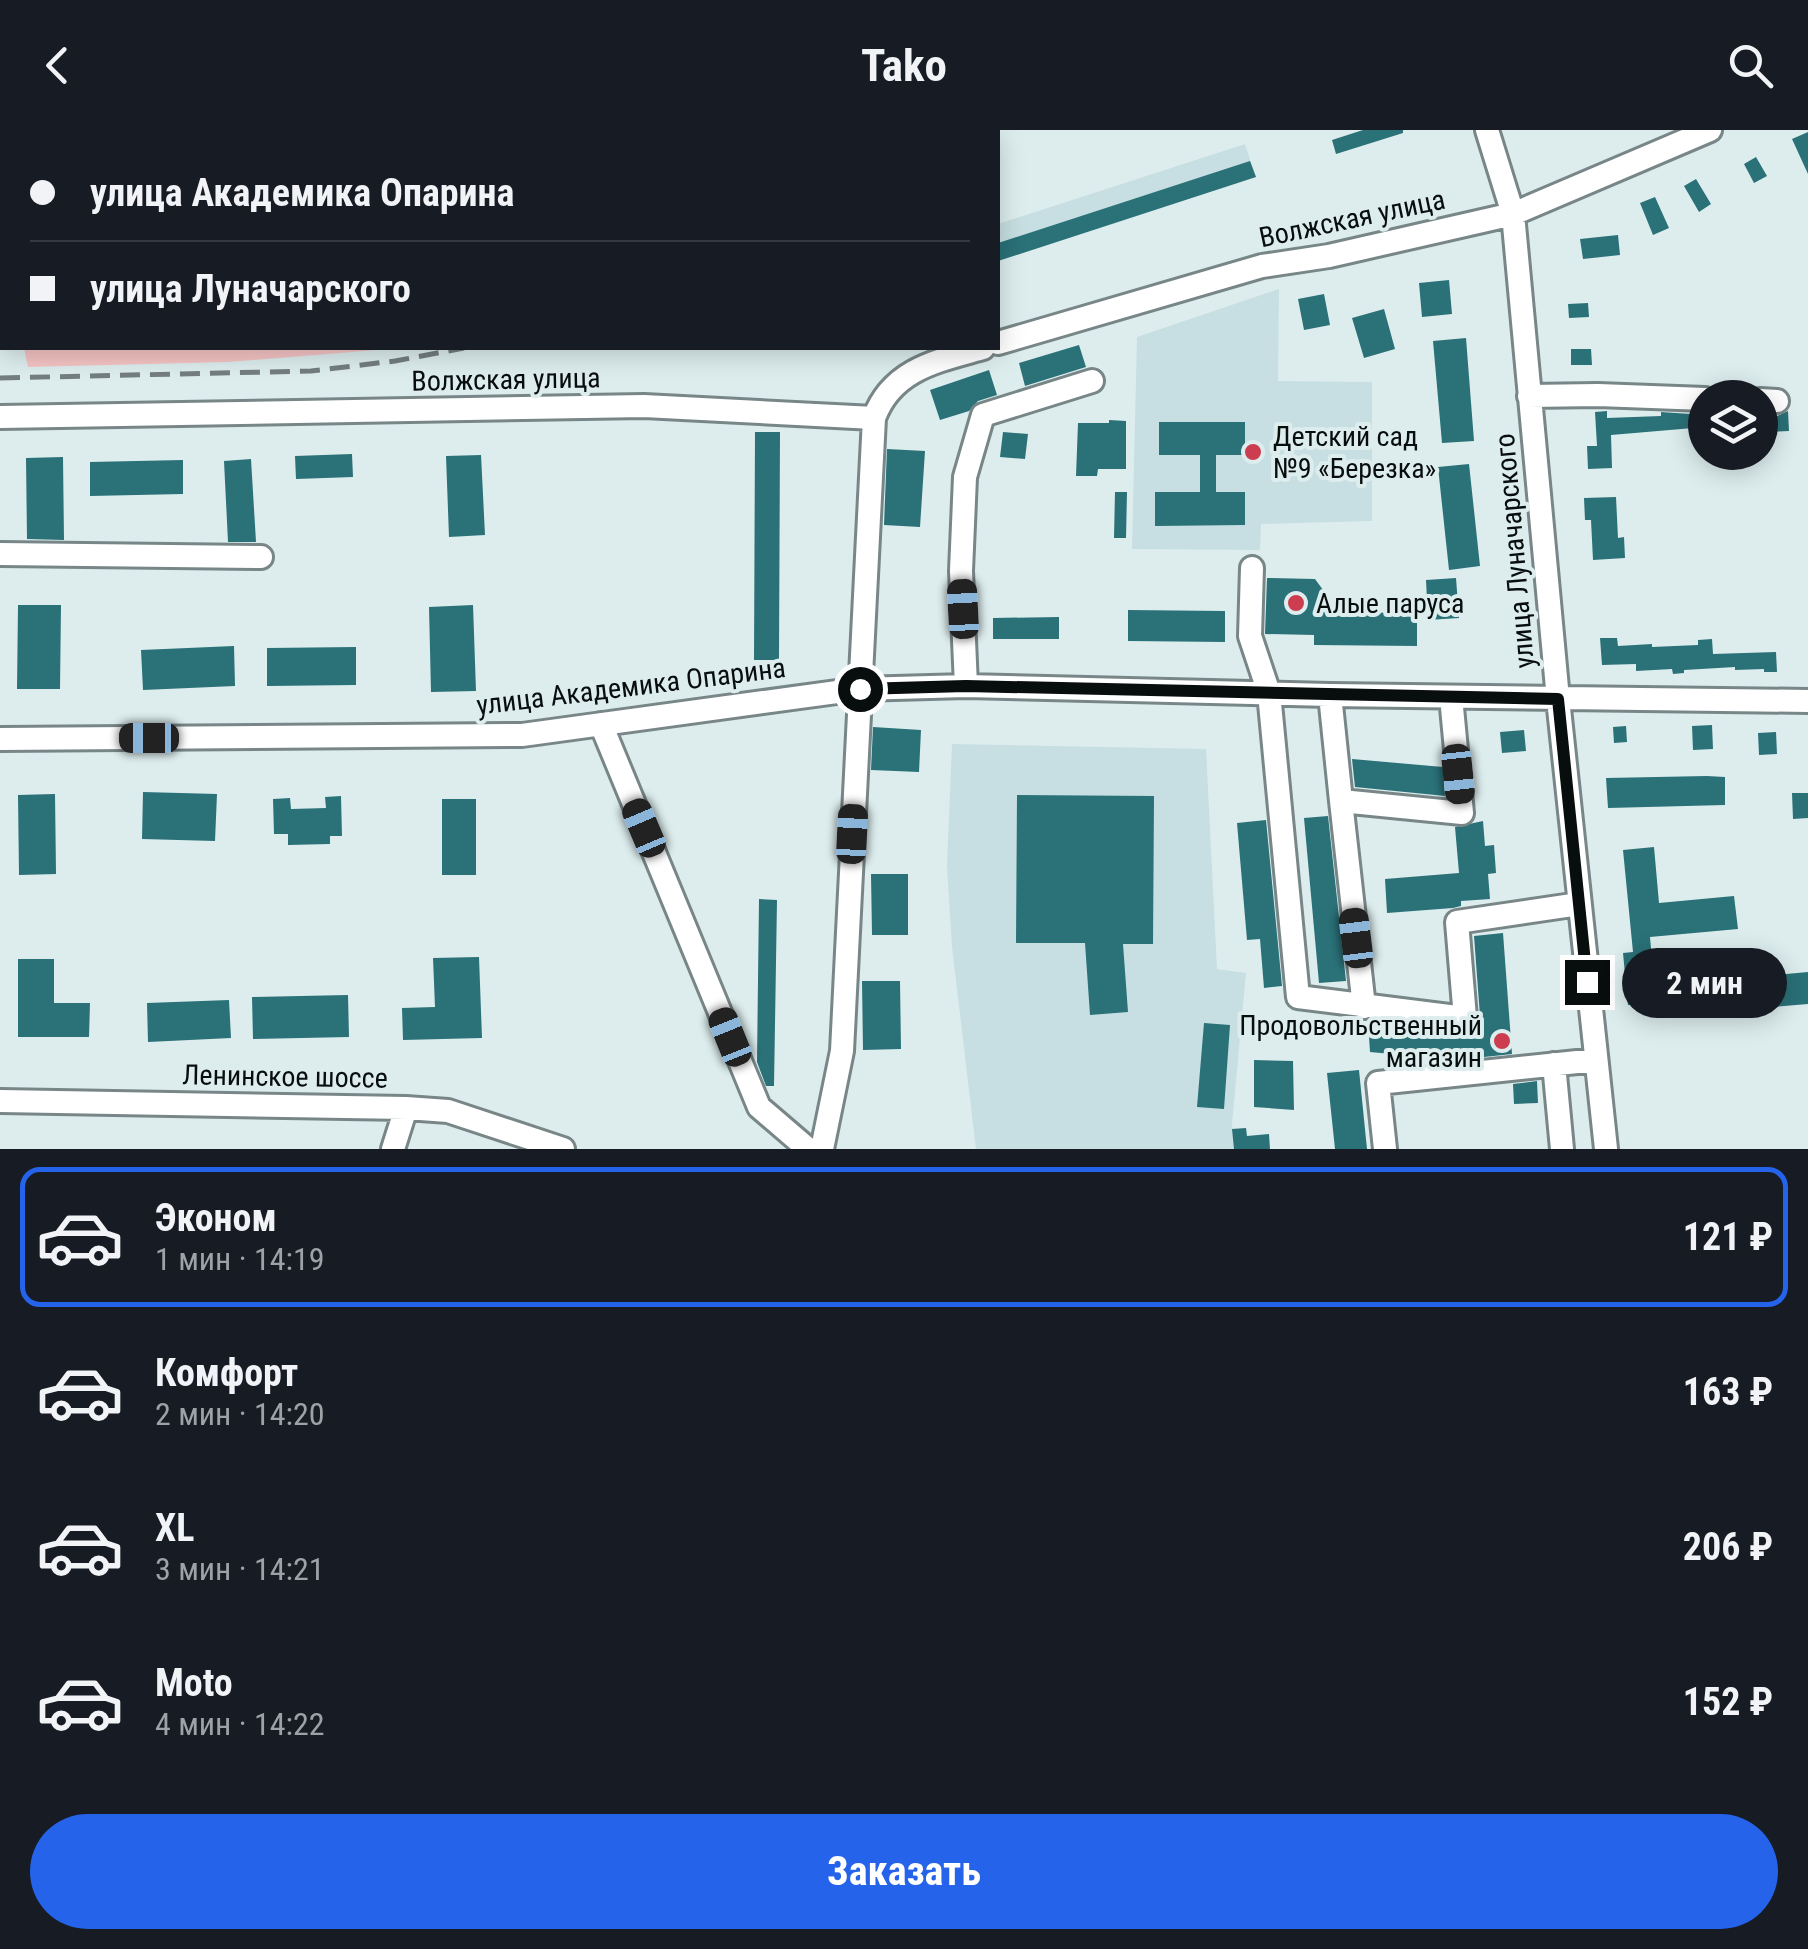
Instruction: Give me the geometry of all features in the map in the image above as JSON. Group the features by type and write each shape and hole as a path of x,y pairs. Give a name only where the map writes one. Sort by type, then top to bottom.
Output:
{"street":[{"name":"улица Луначарского","path":"1488,130 1513,214 1578,904 1606,1149"},
{"name":"Волжская улица","path":"1000,342 1262,266 1329,256 1513,214 1710,130"},
{"path":"822,1149 842,1051 874,418 888,390 910,371 977,350"},
{"path":"966,686 961,571 965,476 982,416 1092,381"},
{"path":"1529,396 1688,398"},
{"name":"Волжская улица","path":"0,417 644,406 874,418"},
{"path":"0,554 262,557"},
{"path":"1252,568 1250,636 1268,693 1298,997 1464,1018 1457,922 1578,904"},
{"name":"улица Академика Опарина","path":"0,739 522,736 860,689 966,686 1808,701"},
{"path":"1330,695 1364,1006"},
{"path":"1341,801 1462,813 1450,697"},
{"path":"601,724 760,1107 808,1149"},
{"path":"1385,1149 1378,1083 1596,1060"},
{"path":"1554,1064 1562,1149"},
{"name":"Ленинское шоссе","path":"0,1100 448,1111 563,1149"},
{"path":"393,1149 406,1108"}],"shaded area":[{"path":"1245,144 1256,177 1000,260 1000,223"},
{"name":"Детский сад №9 «Березка»","path":"1279,289 1278,381 1372,382 1372,521 1261,524 1260,550 1132,549 1137,337"},
{"path":"24,350 375,350 228,362 28,367"},
{"path":"952,744 1206,749 1217,969 1246,973 1232,1124 1234,1149 976,1149 952,947 947,866"}],"building":[{"path":"1363,130 1403,133 1336,154 1332,140"},
{"path":"1808,132 1808,174 1792,139"},
{"path":"1756,157 1767,176 1754,183 1744,164"},
{"path":"1250,161 1256,177 1000,260 1000,242"},
{"path":"1696,179 1711,204 1699,212 1684,186"},
{"path":"1655,197 1669,228 1653,235 1640,203"},
{"path":"1618,235 1620,255 1583,259 1580,239"},
{"path":"1449,280 1452,314 1422,317 1419,283"},
{"path":"1324,294 1330,325 1304,330 1298,299"},
{"path":"1588,303 1589,317 1569,318 1568,304"},
{"path":"1384,309 1395,349 1364,358 1352,318"},
{"path":"1466,338 1474,441 1442,443 1433,341"},
{"path":"1079,345 1086,367 1025,386 1019,363"},
{"path":"1571,349 1591,349 1592,365 1571,365"},
{"path":"989,370 997,395 978,401 969,411 940,420 930,390"},
{"path":"1607,411 1607,418 1661,416 1661,412 1688,414 1688,428 1611,435 1612,468 1588,469 1587,446 1597,446 1595,412"},
{"path":"1788,411 1789,431 1778,431 1778,416"},
{"path":"1126,421 1126,469 1098,469 1097,476 1076,476 1078,423"},
{"path":"1159,422 1245,422 1245,455 1216,455 1216,492 1245,492 1245,525 1155,526 1155,492 1200,492 1200,455 1159,455"},
{"path":"755,432 780,432 779,660 754,660"},
{"path":"1003,432 1028,434 1025,459 1000,457"},
{"path":"887,449 925,451 920,527 884,525"},
{"path":"352,454 353,477 296,479 295,456"},
{"path":"481,455 485,535 449,537 446,456"},
{"path":"63,457 64,540 27,539 26,458"},
{"path":"251,459 256,542 228,542 224,461"},
{"path":"183,460 183,494 90,496 90,462"},
{"path":"1469,464 1480,566 1449,570 1438,467"},
{"path":"1115,492 1127,492 1126,538 1114,538"},
{"path":"1616,497 1618,538 1624,537 1625,558 1593,560 1591,520 1585,520 1584,498"},
{"path":"1267,578 1315,579 1326,594 1327,612 1417,613 1417,646 1314,645 1314,635 1265,634"},
{"path":"1456,578 1459,618 1428,620 1426,580"},
{"path":"18,605 61,605 60,689 17,689"},
{"path":"473,605 476,691 431,692 429,607"},
{"path":"1128,610 1225,611 1225,642 1128,641"},
{"path":"1059,617 1059,639 993,639 993,618"},
{"path":"1600,638 1617,638 1618,646 1652,647 1698,645 1698,640 1712,639 1713,654 1776,652 1777,672 1735,667 1673,674 1672,669 1636,671 1636,664 1602,665"},
{"path":"234,646 235,686 143,690 141,650"},
{"path":"356,647 356,685 267,686 267,648"},
{"path":"1712,725 1713,749 1693,750 1692,726"},
{"path":"1626,726 1627,742 1614,743 1613,727"},
{"path":"873,727 921,730 919,772 871,770"},
{"path":"1524,730 1526,751 1502,753 1500,732"},
{"path":"1776,732 1777,754 1759,755 1758,733"},
{"path":"1352,759 1443,767 1445,796 1355,787"},
{"path":"1725,777 1725,805 1608,808 1606,778"},
{"path":"143,792 217,794 215,841 142,839"},
{"path":"1792,793 1808,793 1808,818 1793,819"},
{"path":"55,794 56,874 19,875 18,795"},
{"path":"1017,795 1154,796 1153,944 1123,944 1128,1012 1090,1015 1085,943 1016,943"},
{"path":"341,796 342,836 330,836 330,844 288,845 288,834 274,834 273,799 290,798 291,809 326,808 325,797"},
{"path":"442,799 476,799 476,875 442,875"},
{"path":"1328,816 1346,981 1319,983 1304,818"},
{"path":"1266,820 1282,986 1264,988 1260,939 1247,940 1237,823"},
{"path":"1483,821 1485,846 1494,845 1496,873 1488,874 1490,899 1461,901 1461,906 1453,908 1387,913 1385,879 1459,873 1455,827"},
{"path":"1654,847 1659,903 1734,896 1738,929 1650,937 1652,960 1671,958 1672,971 1689,969 1689,979 1694,982 1808,972 1808,1004 1693,1014 1686,1012 1686,1000 1628,1005 1623,953 1633,952 1623,850"},
{"path":"871,874 908,874 908,935 872,935"},
{"path":"759,899 777,900 774,1086 766,1086 757,1062"},
{"path":"1503,933 1512,1054 1456,1060 1370,1052 1368,1021 1463,1033 1481,1029 1474,936"},
{"path":"479,957 482,1038 403,1040 402,1008 435,1007 433,958"},
{"path":"18,959 54,959 54,1003 90,1003 89,1037 18,1037"},
{"path":"862,981 900,981 901,1049 863,1050"},
{"path":"348,995 349,1037 253,1039 252,997"},
{"path":"229,1000 231,1038 148,1042 147,1003"},
{"path":"1204,1023 1230,1025 1224,1109 1197,1107"},
{"path":"1254,1060 1293,1061 1294,1110 1254,1107"},
{"path":"1359,1070 1367,1149 1335,1149 1327,1073"},
{"path":"1537,1081 1538,1103 1514,1104 1513,1084"},
{"path":"1246,1128 1247,1136 1269,1134 1270,1149 1234,1149 1232,1129"}],"railway":[{"path":"0,378 311,371 453,350"}],"place":[{"name":"Детский сад №9 «Березка»","path":"1253,452"},
{"name":"Алые паруса","path":"1296,603"},
{"name":"Продовольственный магазин","path":"1502,1041"}],"route":[{"path":"860,689 966,686 1558,699 1587,982"}]}
